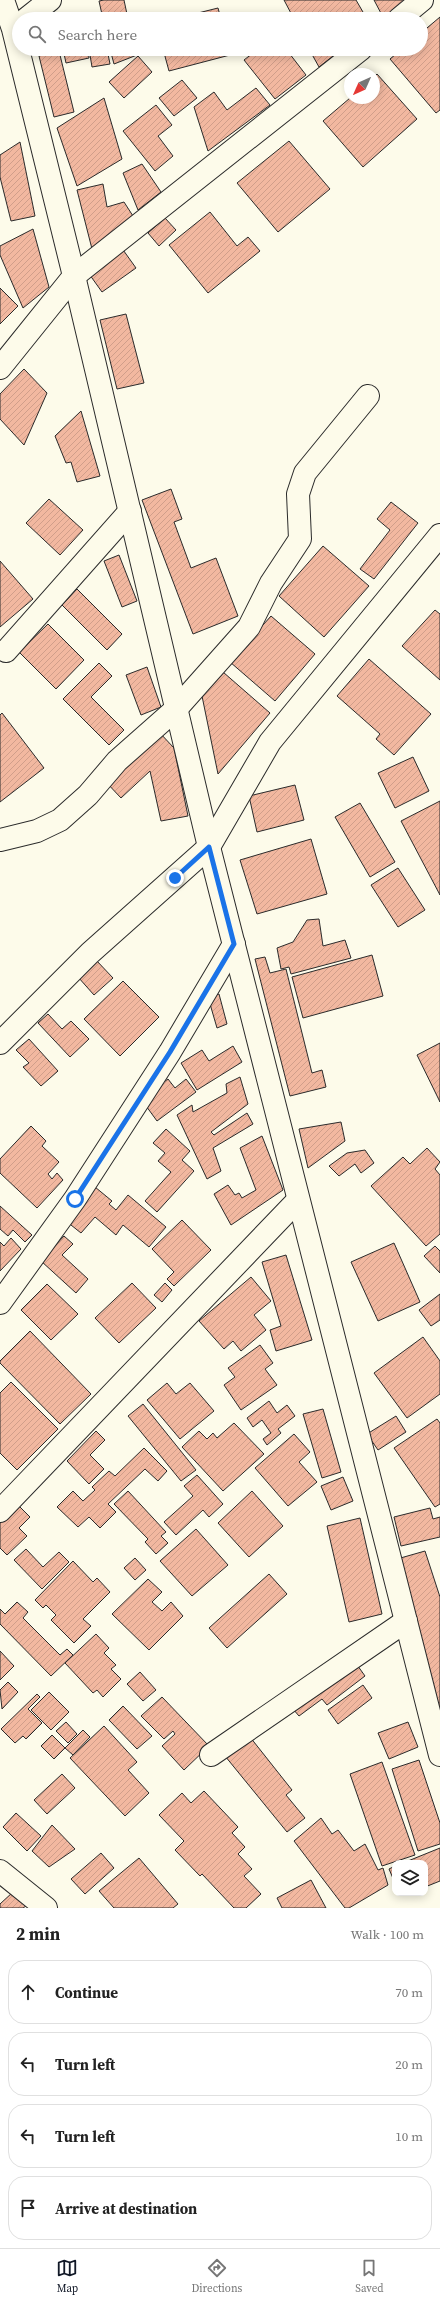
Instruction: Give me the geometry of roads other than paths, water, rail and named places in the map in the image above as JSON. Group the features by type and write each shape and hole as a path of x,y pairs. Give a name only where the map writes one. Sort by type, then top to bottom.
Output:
{"street":[{"path":"22,12 50,0"},
{"path":"407,12 422,0"},
{"path":"20,56 209,847 440,1755"},
{"path":"0,368 74,276 352,56"},
{"path":"0,840 37,831 60,820 88,795 117,761 177,708 249,627 271,583 300,539 298,494 305,473 368,396"},
{"path":"6,651 130,512"},
{"path":"0,1043 90,953 209,847 270,742 440,535"},
{"path":"0,1303 75,1199 170,1052 234,944"},
{"path":"0,1511 298,1200"},
{"path":"211,1755 406,1621"},
{"path":"0,1872 46,1908"}]}
